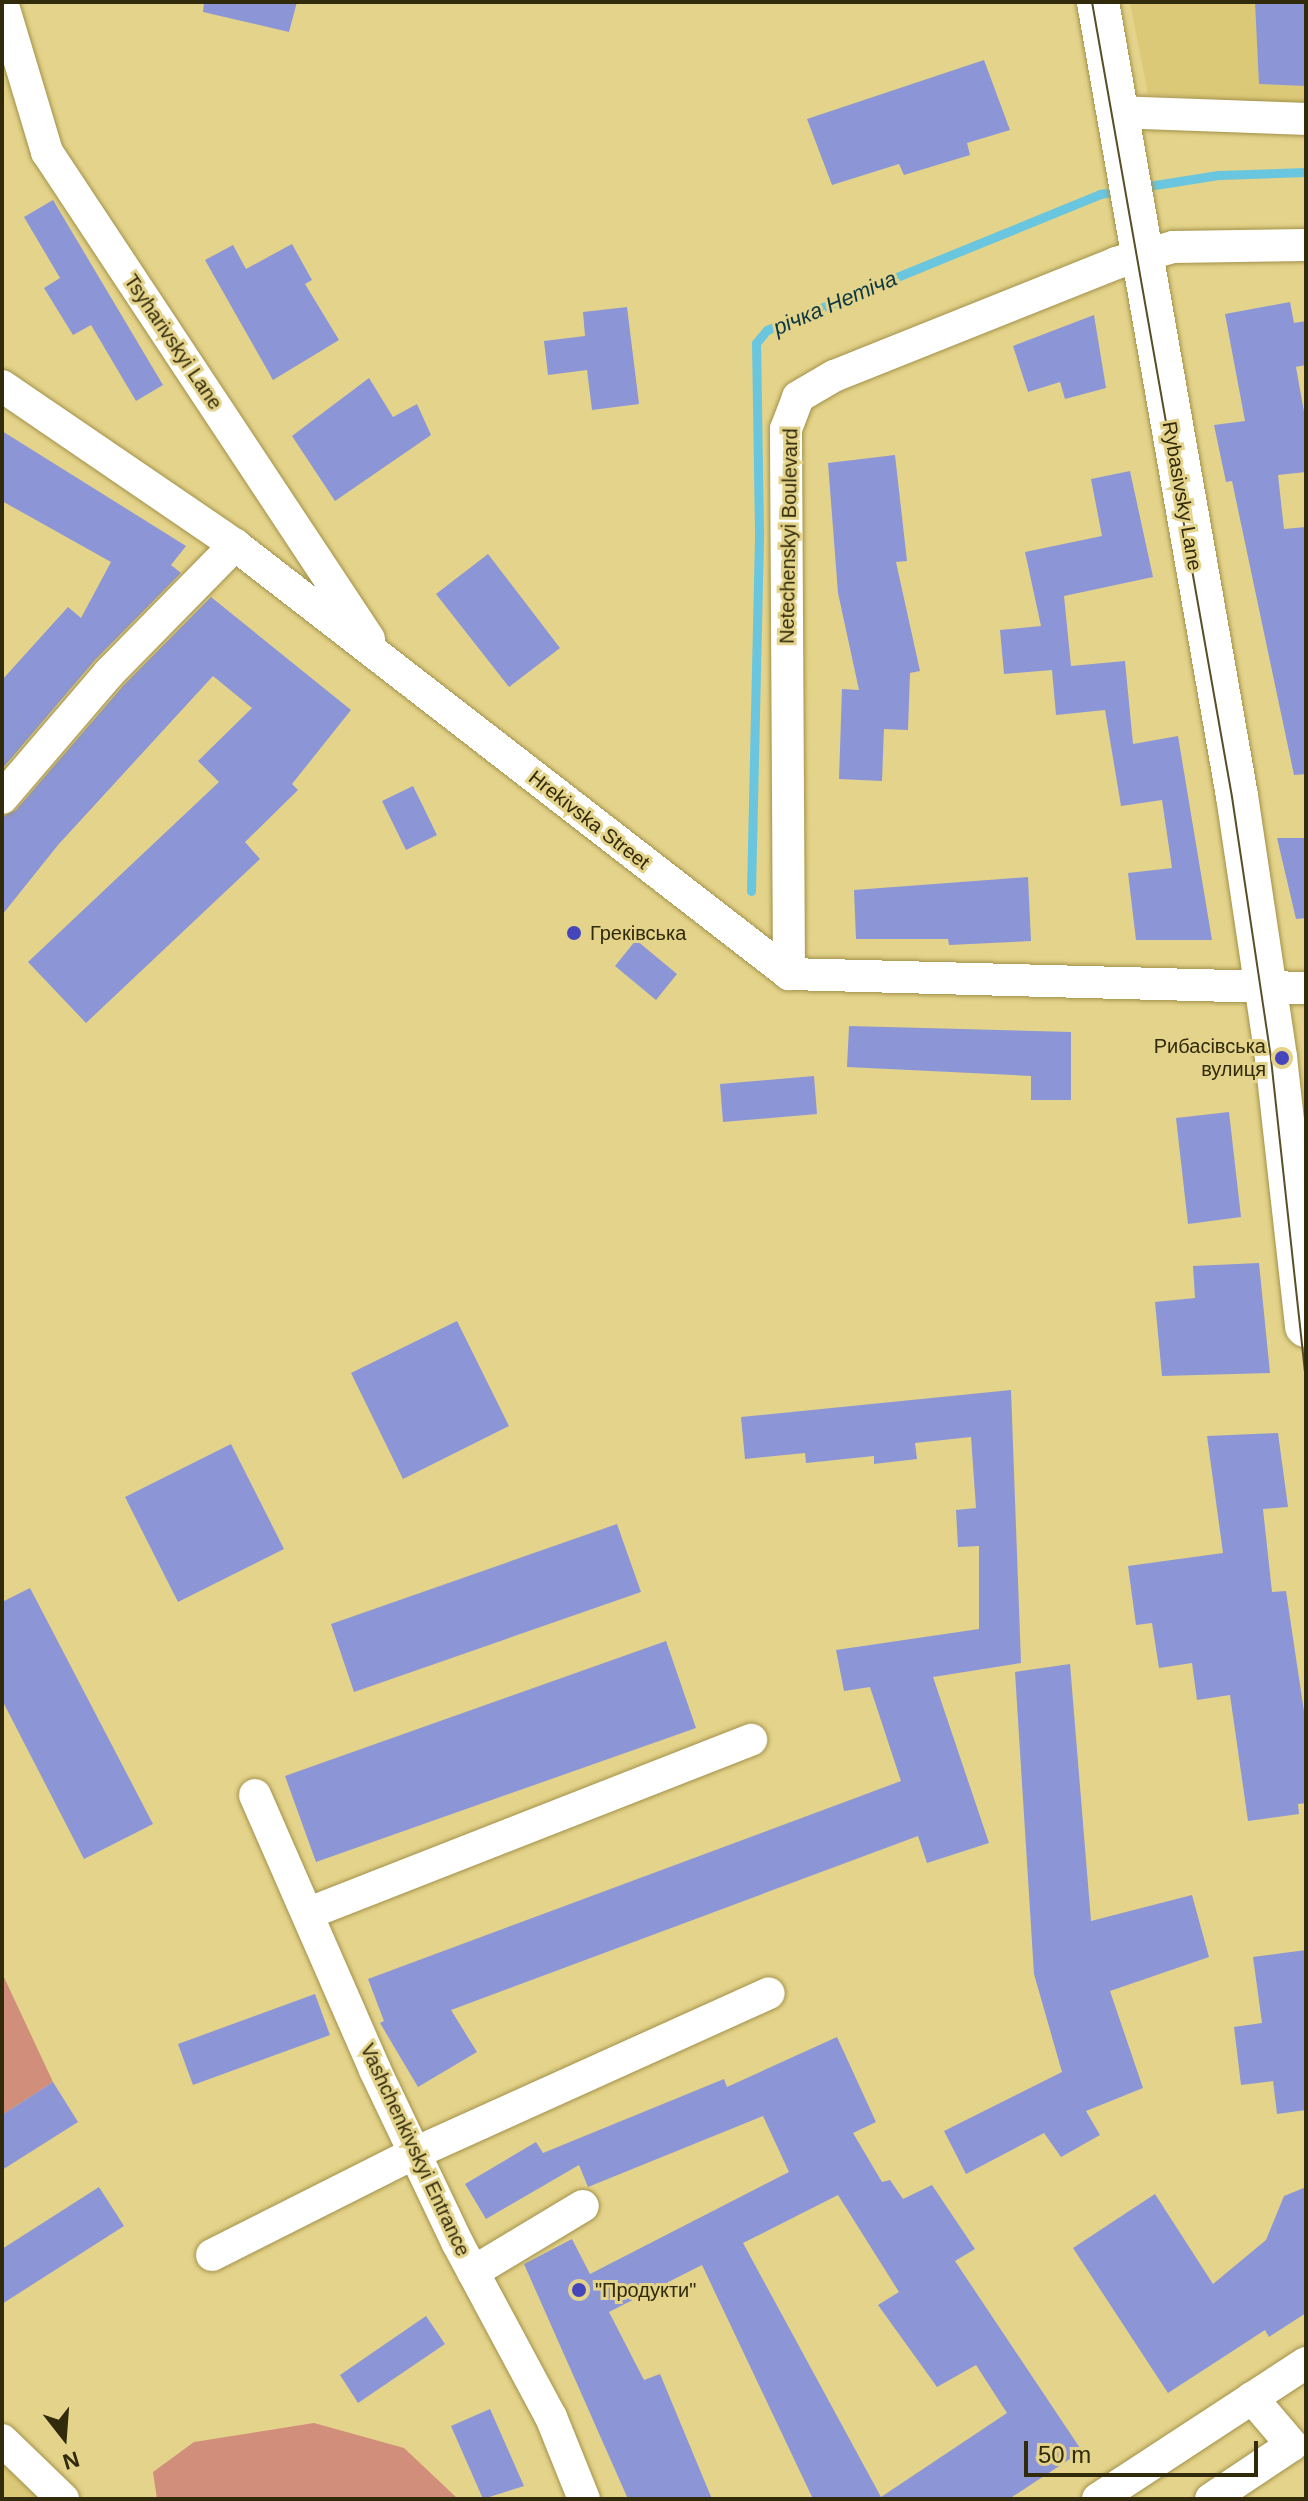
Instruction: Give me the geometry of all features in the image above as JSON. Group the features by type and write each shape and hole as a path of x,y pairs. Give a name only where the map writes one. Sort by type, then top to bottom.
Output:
{"main road":[{"name":"Rybasivsky Lane","path":"1098,2 1144,255 1291,989"},
{"path":"1291,989 1306,1326"}],"street":[{"name":"Tsyharivskyi Lane","path":"2,2 47,152 384,662"},
{"path":"1117,112 1306,119"},
{"name":"Netechenskyi Boulevard","path":"789,974 786,429 798,397 834,376 1144,255 1173,247 1306,245"},
{"name":"Hrekivska Street","path":"2,386 235,545 789,974"},
{"path":"2,798 109,673 235,545"},
{"path":"789,974 1291,989"},
{"path":"309,1913 751,1740"},
{"name":"Vashchenkivskyi Entrance","path":"255,1795 415,2153 473,2272 551,2417 584,2499"},
{"path":"212,2255 415,2153 769,1993"},
{"path":"473,2272 583,2206"},
{"path":"1098,2499 1306,2363"},
{"path":"1211,2499 1299,2441 1252,2398"},
{"path":"2,2440 63,2499"}],"shaded area":[{"path":"1130,2 1306,2 1306,105 1148,94"},
{"path":"2,1973 53,2082 2,2115"},
{"path":"314,2423 404,2448 458,2499 157,2499 153,2472 194,2442"},
{"path":"2,2461 29,2487 39,2499 2,2499"}],"building":[{"path":"204,2 297,2 289,32 203,12"},
{"path":"1255,2 1306,2 1306,86 1259,84"},
{"path":"984,60 1010,130 967,143 970,155 904,175 899,164 832,185 807,119"},
{"path":"53,200 163,385 136,401 91,325 73,335 44,288 60,278 24,217"},
{"path":"292,244 312,280 305,284 339,340 273,380 205,260 233,245 246,269"},
{"path":"1290,302 1294,323 1306,321 1306,365 1296,367 1306,423 1306,472 1278,475 1284,529 1306,527 1306,774 1294,775 1232,481 1226,482 1214,425 1245,421 1225,314"},
{"path":"627,307 639,404 592,410 587,370 548,375 544,341 585,336 583,312"},
{"path":"1094,315 1106,388 1065,399 1060,382 1028,392 1013,346"},
{"path":"369,378 393,417 417,404 431,435 335,501 292,436"},
{"path":"2,431 186,546 171,565 181,573 95,660 2,769 2,680 68,607 81,618 111,562 2,501"},
{"path":"895,455 907,561 896,562 920,671 910,673 908,730 884,729 882,781 839,779 842,689 859,690 838,593 828,463"},
{"path":"1130,471 1153,577 1064,596 1071,666 1125,661 1133,744 1178,736 1212,940 1136,940 1128,873 1172,868 1162,800 1121,806 1105,710 1056,715 1052,670 1004,674 1000,630 1041,626 1025,552 1102,536 1091,479"},
{"path":"488,554 560,648 509,687 436,594"},
{"path":"211,597 351,710 292,784 298,790 245,842 260,859 86,1023 28,962 219,782 198,761 252,708 213,676 58,845 2,915 2,817 16,810 123,686"},
{"path":"413,786 437,835 406,850 382,801"},
{"path":"1277,838 1306,838 1306,918 1296,919"},
{"path":"1028,877 1031,941 949,945 948,939 856,939 854,890"},
{"path":"636,940 677,974 656,1000 615,966"},
{"path":"849,1026 1071,1032 1071,1100 1031,1100 1031,1076 847,1067"},
{"path":"814,1076 817,1114 723,1122 720,1084"},
{"path":"1229,1112 1241,1217 1188,1224 1176,1118"},
{"path":"1259,1263 1270,1373 1162,1376 1155,1302 1195,1298 1193,1266"},
{"path":"457,1321 509,1426 403,1479 351,1373"},
{"path":"1011,1390 1021,1663 933,1677 989,1843 927,1863 918,1836 451,2010 477,2052 418,2087 380,2023 384,2021 368,1979 901,1781 870,1687 844,1691 836,1650 979,1629 979,1546 958,1547 956,1510 976,1508 971,1437 915,1443 917,1459 874,1464 874,1456 806,1463 805,1453 745,1459 741,1417"},
{"path":"1278,1433 1288,1507 1263,1509 1272,1592 1286,1591 1306,1725 1306,1803 1298,1804 1299,1814 1248,1821 1230,1695 1197,1700 1192,1663 1159,1668 1152,1623 1136,1625 1128,1566 1223,1553 1207,1436"},
{"path":"231,1444 284,1549 178,1602 125,1497"},
{"path":"617,1524 641,1592 354,1692 331,1624"},
{"path":"30,1588 153,1824 84,1859 2,1700 2,1602"},
{"path":"666,1641 696,1728 316,1862 285,1776"},
{"path":"1070,1664 1091,1921 1192,1895 1209,1957 1110,1991 1143,2088 1086,2111 1100,2135 1061,2157 1044,2133 966,2174 944,2131 1062,2072 1034,1974 1015,1672"},
{"path":"1306,1950 1306,2110 1277,2114 1273,2081 1241,2085 1234,2027 1262,2023 1253,1957"},
{"path":"315,1994 330,2035 193,2085 178,2044"},
{"path":"837,2037 876,2122 853,2133 882,2182 890,2180 903,2199 932,2185 975,2249 955,2261 1082,2451 1009,2499 813,2499 702,2265 609,2312 644,2380 660,2374 712,2499 628,2499 524,2264 572,2239 590,2274 789,2172 763,2116 588,2187 579,2165 486,2219 465,2184 536,2142 543,2153 724,2079 727,2087","holes":["838,2195 899,2292 878,2305 937,2387 976,2365 1007,2413 881,2497 743,2243"]},
{"path":"53,2082 78,2122 2,2170 2,2115"},
{"path":"99,2187 124,2226 2,2304 2,2249"},
{"path":"1306,2187 1306,2313 1269,2337 1265,2330 1168,2393 1073,2248 1155,2194 1213,2284 1266,2240 1284,2196"},
{"path":"426,2316 445,2344 358,2403 340,2375"},
{"path":"490,2409 524,2486 483,2499 451,2426"}],"waterway":[{"name":"річка Нетіча","path":"1142,187 1218,175 1306,172"},
{"name":"річка Нетіча","path":"751,891 759,531 756,343 767,330 1100,194 1119,191"}],"tram line":[{"path":"1092,2 1232,797 1271,1059 1306,1380"}],"place":[{"name":"Греківська","path":"574,933"},
{"name":"Рибасівська вулиця","path":"1282,1058"},
{"name":"\"Продукти\"","path":"579,2290"}]}
